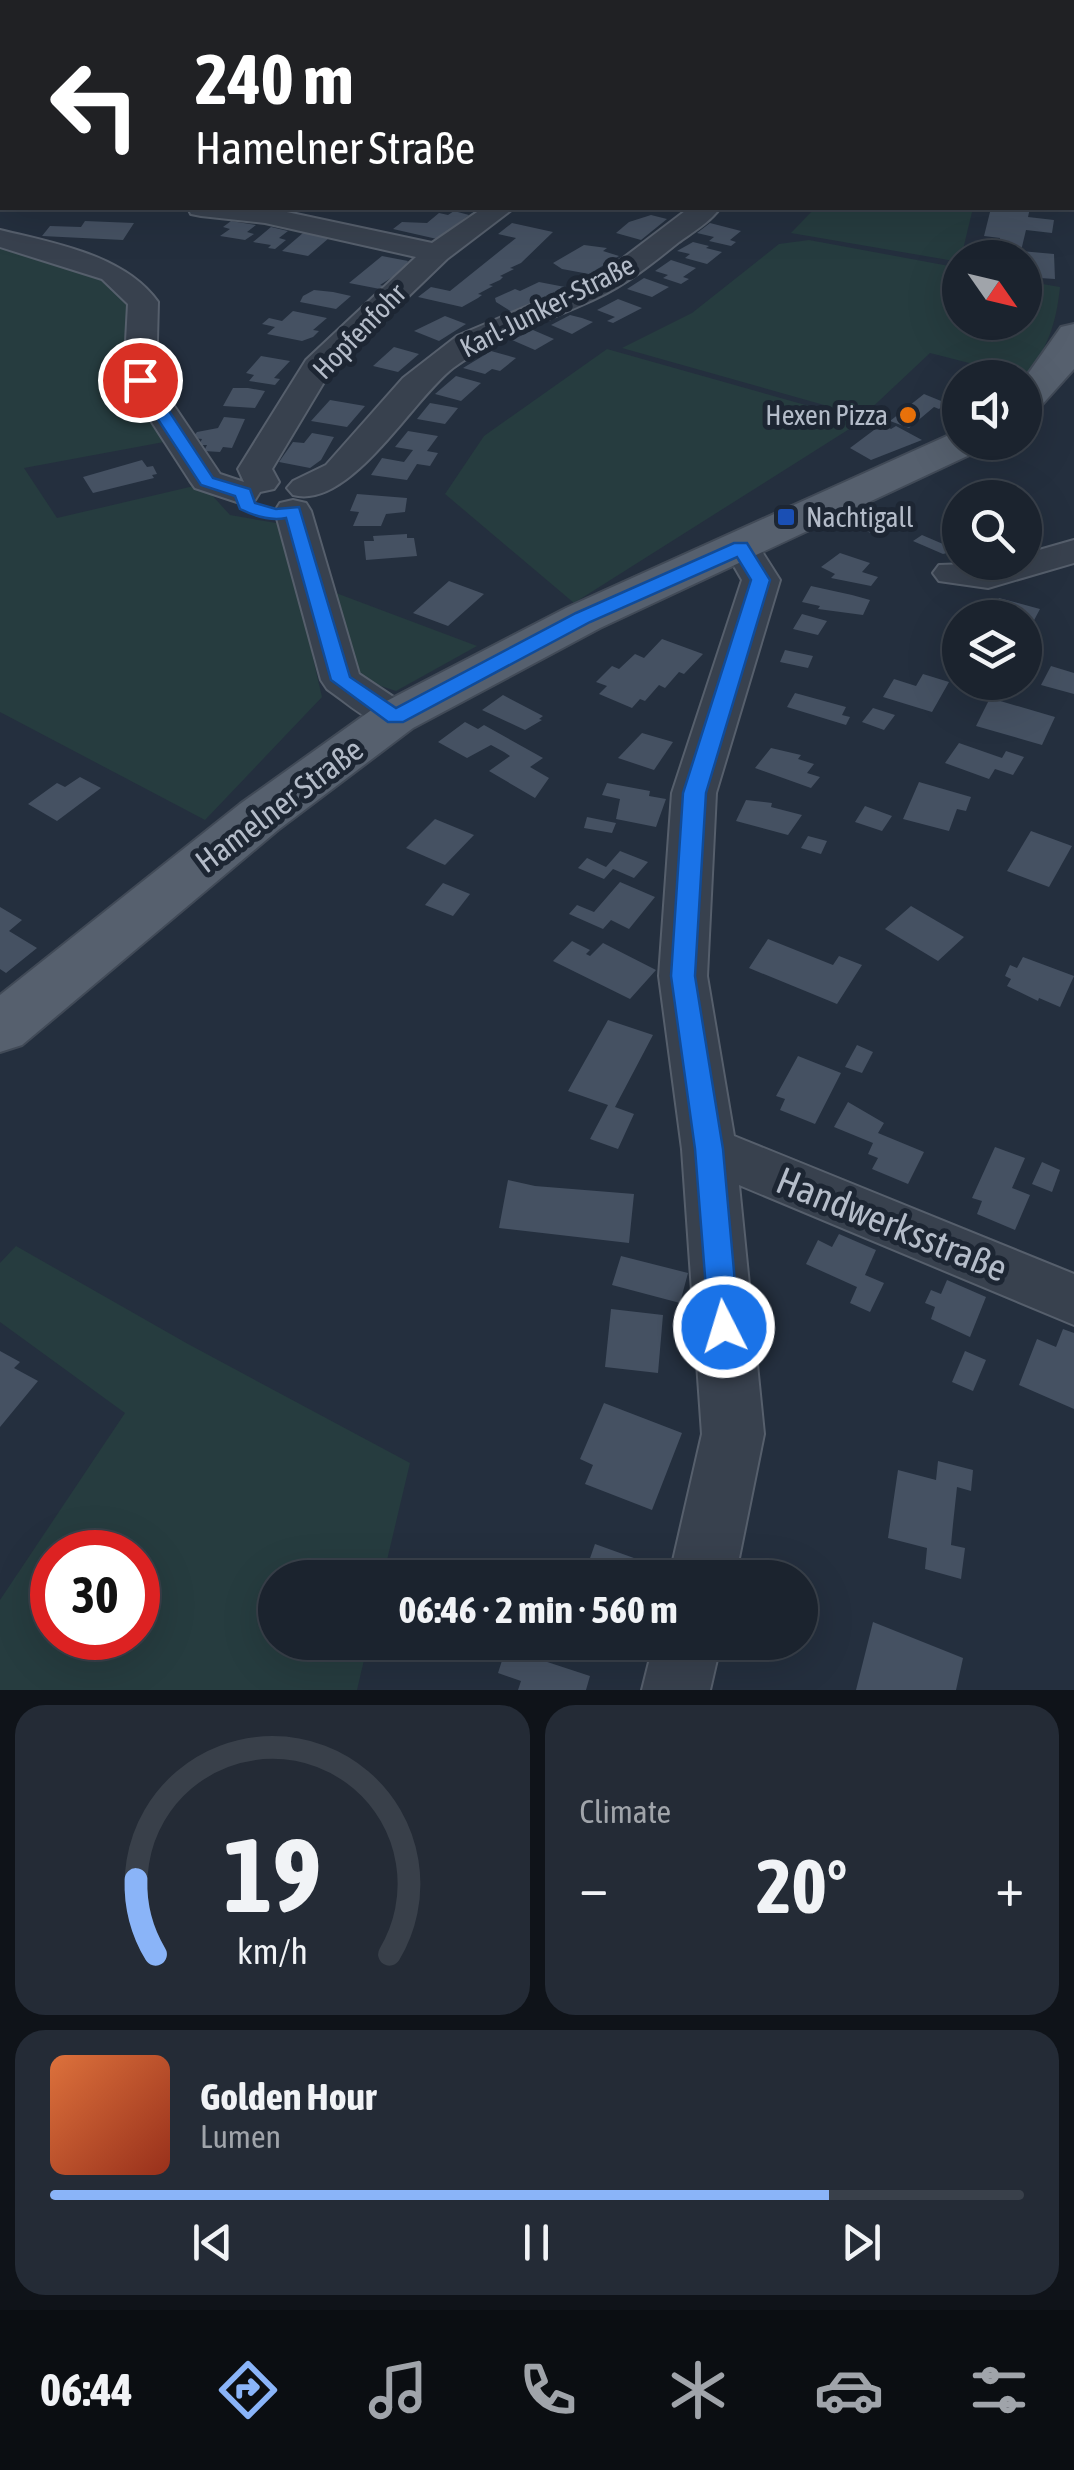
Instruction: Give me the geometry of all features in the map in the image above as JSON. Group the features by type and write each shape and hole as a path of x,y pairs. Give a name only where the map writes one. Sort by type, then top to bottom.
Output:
{"main road":[{"path":"1042,384 1051,376 1074,335"},
{"name":"Hamelner Straße","path":"0,1028 258,818 395,717 583,618 942,452"}],"street":[{"path":"234,210 268,212 436,253"},
{"name":"Hopfenfohr","path":"253,487 255,469 317,367 436,253 497,210"},
{"name":"Karl-Junker-Straße","path":"299,500 338,472 414,385 440,363 468,344 590,290 632,266 703,210"},
{"path":"0,238 112,273 143,302 140,380 207,481 253,487 281,481 299,500 341,680 395,717"},
{"path":"706,1560 733,1434 709,1149 683,976 694,793 761,580 741,547"},
{"path":"1042,562 1074,552"},
{"name":"Handwerksstraße","path":"709,1149 1074,1300"},
{"path":"676,1690 684,1660"}],"green space":[{"path":"813,210 973,210 965,240 942,240 942,259 791,233"},
{"path":"809,240 942,265 942,340 1042,340 1042,284 1060,287 1050,335 1036,360 957,360 930,353 863,416 622,348 692,313 779,244"},
{"path":"0,242 108,276 137,303 151,419 164,442 24,468 57,518 194,486 210,493 230,515 282,524 322,697 205,820 0,712"},
{"path":"607,349 862,421 574,603 445,494 484,436"},
{"path":"328,590 477,646 396,691 366,681 350,662"},
{"path":"16,1246 410,1463 387,1560 258,1560 258,1660 364,1660 357,1690 0,1690 0,1600 30,1555 30,1660 160,1660 160,1530 47,1530 125,1413 0,1322 0,1263"}],"building":[{"path":"990,210 1030,210 1028,217 1054,220 1052,233 1026,230 1024,240 984,236"},
{"path":"454,211 469,215 437,239 393,229 402,222 427,223 439,213 448,215"},
{"path":"651,215 667,219 641,240 616,233 629,222"},
{"path":"85,221 134,223 123,240 42,236 50,226 81,227"},
{"path":"231,221 256,225 247,232 254,234 245,240 220,236 230,229 223,227"},
{"path":"512,223 553,232 521,263 510,268 514,269 462,307 418,297 431,287 450,291 516,238 498,234"},
{"path":"710,223 741,231 730,240 736,242 731,246 709,241 714,237 697,233"},
{"path":"271,227 288,231 279,238 286,240 275,249 253,242"},
{"path":"303,233 329,238 308,256 282,251"},
{"path":"693,242 722,252 707,264 685,258 690,254 677,251"},
{"path":"584,245 607,248 603,251 619,256 589,274 562,269 553,263"},
{"path":"1042,253 1054,254 1055,279 1042,278"},
{"path":"382,256 408,261 380,289 349,283"},
{"path":"671,260 696,268 683,277 689,279 681,284 655,271"},
{"path":"644,278 669,287 652,297 627,289"},
{"path":"539,282 565,287 512,312 496,302 495,298"},
{"path":"314,290 351,296 336,309 300,302"},
{"path":"618,299 642,308 613,323 607,321 615,317 597,310"},
{"path":"293,311 327,318 313,330 319,331 313,337 302,341 267,334 275,327 262,324 269,318 282,321"},
{"path":"570,315 593,322 572,334 551,325"},
{"path":"445,316 466,324 439,341 414,331"},
{"path":"533,330 554,339 535,350 512,340"},
{"path":"394,347 419,354 398,372 373,366"},
{"path":"491,351 516,358 500,371 492,369 485,374 463,368"},
{"path":"261,356 290,361 274,378 280,379 275,385 249,381 254,375 246,373"},
{"path":"456,376 481,383 461,401 435,394"},
{"path":"233,388 265,391 255,408 223,406"},
{"path":"924,394 942,401 939,409 934,407 909,428 890,421"},
{"path":"330,400 365,406 347,427 311,421"},
{"path":"430,403 458,408 445,424 417,419"},
{"path":"224,417 245,419 232,448 204,451 207,445 199,445 202,439 192,438 197,432 218,428"},
{"path":"882,424 891,429 896,426 922,440 871,460 850,448"},
{"path":"408,431 438,436 427,451 438,453 430,466 417,464 407,480 371,475 382,458 404,462 413,450 395,447"},
{"path":"312,433 334,437 321,460 310,468 279,462 293,442 304,443"},
{"path":"142,460 147,467 153,466 157,474 152,475 154,478 93,493 83,477"},
{"path":"357,494 407,498 405,512 386,514 381,526 353,526 359,512 350,511"},
{"path":"879,515 896,523 877,536 860,528"},
{"path":"407,534 407,538 414,538 417,556 366,560 364,541 374,541 373,536"},
{"path":"922,535 942,544 942,554 913,541"},
{"path":"840,553 870,563 862,572 878,577 871,586 831,578 835,574 821,567"},
{"path":"449,581 484,594 448,626 413,613"},
{"path":"811,586 870,600 863,615 818,609 820,606 802,602"},
{"path":"802,614 827,621 818,635 793,629"},
{"path":"662,639 703,654 684,674 679,672 665,688 659,685 645,701 640,699 632,708 599,694 607,686 596,682 612,666 619,669 635,654 644,658"},
{"path":"785,650 813,656 808,668 780,662"},
{"path":"1051,666 1074,673 1074,694 1042,685"},
{"path":"923,674 942,680 942,694 932,712 883,697 894,679 916,686"},
{"path":"795,693 846,707 842,715 850,717 846,725 787,707"},
{"path":"503,695 543,716 539,719 542,720 525,730 482,710"},
{"path":"989,700 1055,717 1042,745 976,726"},
{"path":"873,708 895,715 884,730 862,722"},
{"path":"465,722 478,729 484,725 543,758 530,767 549,778 535,798 489,771 510,756 504,752 491,745 467,758 438,742"},
{"path":"642,733 673,742 654,770 618,758"},
{"path":"959,743 1002,758 1006,751 1024,757 1013,775 995,769 989,779 945,763"},
{"path":"771,748 801,755 798,759 814,764 807,773 820,777 811,788 755,768"},
{"path":"80,777 101,788 57,821 28,804 57,783 65,787"},
{"path":"919,782 971,797 966,811 957,809 949,831 903,819"},
{"path":"607,783 650,791 649,796 666,799 656,827 616,819 620,799 602,795"},
{"path":"746,800 772,803 771,807 802,815 788,835 736,821"},
{"path":"865,806 892,816 882,831 855,822"},
{"path":"587,817 616,823 612,833 584,828"},
{"path":"435,819 474,835 445,865 406,848"},
{"path":"1031,831 1072,846 1049,887 1007,871"},
{"path":"808,836 827,841 821,854 801,848"},
{"path":"620,851 648,862 634,878 613,869 604,879 578,868 587,858 606,867"},
{"path":"620,882 655,897 629,929 611,920 603,929 569,914 577,905 594,912"},
{"path":"443,883 470,894 453,916 425,905"},
{"path":"911,906 964,937 938,961 885,929"},
{"path":"0,907 22,920 9,931 37,948 6,973 0,969"},
{"path":"768,939 833,965 839,956 862,965 837,1004 749,968"},
{"path":"572,941 590,950 586,954 590,956 603,943 656,970 630,999 553,961"},
{"path":"1023,957 1074,976 1060,1007 1007,986 1011,979 1005,976 1010,965 1017,968"},
{"path":"608,1020 653,1035 615,1107 634,1114 618,1149 590,1139 608,1105 568,1091"},
{"path":"857,1045 873,1052 862,1073 845,1067"},
{"path":"798,1056 841,1073 815,1124 780,1110 785,1099 776,1096"},
{"path":"848,1102 884,1123 878,1133 924,1152 908,1184 872,1169 878,1158 868,1154 873,1143 834,1127"},
{"path":"995,1147 1025,1158 1012,1188 1030,1195 1015,1230 977,1214 982,1201 972,1198"},
{"path":"1042,1162 1060,1170 1052,1192 1032,1184"},
{"path":"508,1180 634,1194 629,1243 499,1228"},
{"path":"839,1234 876,1250 865,1275 884,1283 870,1312 850,1303 857,1287 806,1264 818,1240 832,1247"},
{"path":"621,1256 688,1273 680,1303 612,1285"},
{"path":"947,1280 986,1297 970,1337 931,1319 935,1307 925,1303 931,1290 941,1294"},
{"path":"611,1309 663,1315 658,1373 605,1367"},
{"path":"1063,1329 1074,1333 1074,1409 1019,1385 1037,1339 1056,1347"},
{"path":"0,1351 20,1362 14,1368 38,1381 0,1427"},
{"path":"965,1351 986,1360 973,1391 952,1382"},
{"path":"604,1403 682,1433 652,1510 585,1484 593,1465 580,1459"},
{"path":"938,1461 973,1470 971,1491 957,1487 951,1545 965,1548 961,1579 925,1569 927,1548 888,1538 898,1470 936,1480"},
{"path":"595,1544 639,1560 589,1560"},
{"path":"873,1622 963,1658 956,1690 856,1690"},
{"path":"502,1660 541,1660 590,1676 586,1690 518,1690 521,1681 498,1673"}],"place":[{"name":"Hexen Pizza","path":"908,415"},
{"name":"Nachtigall","path":"786,517"}],"route":[{"path":"140,380 207,481 243,493 246,506 257,510 276,515 293,511 341,680 395,717 583,618 741,547 761,580 694,793 683,976 709,1149 724,1327"}]}
